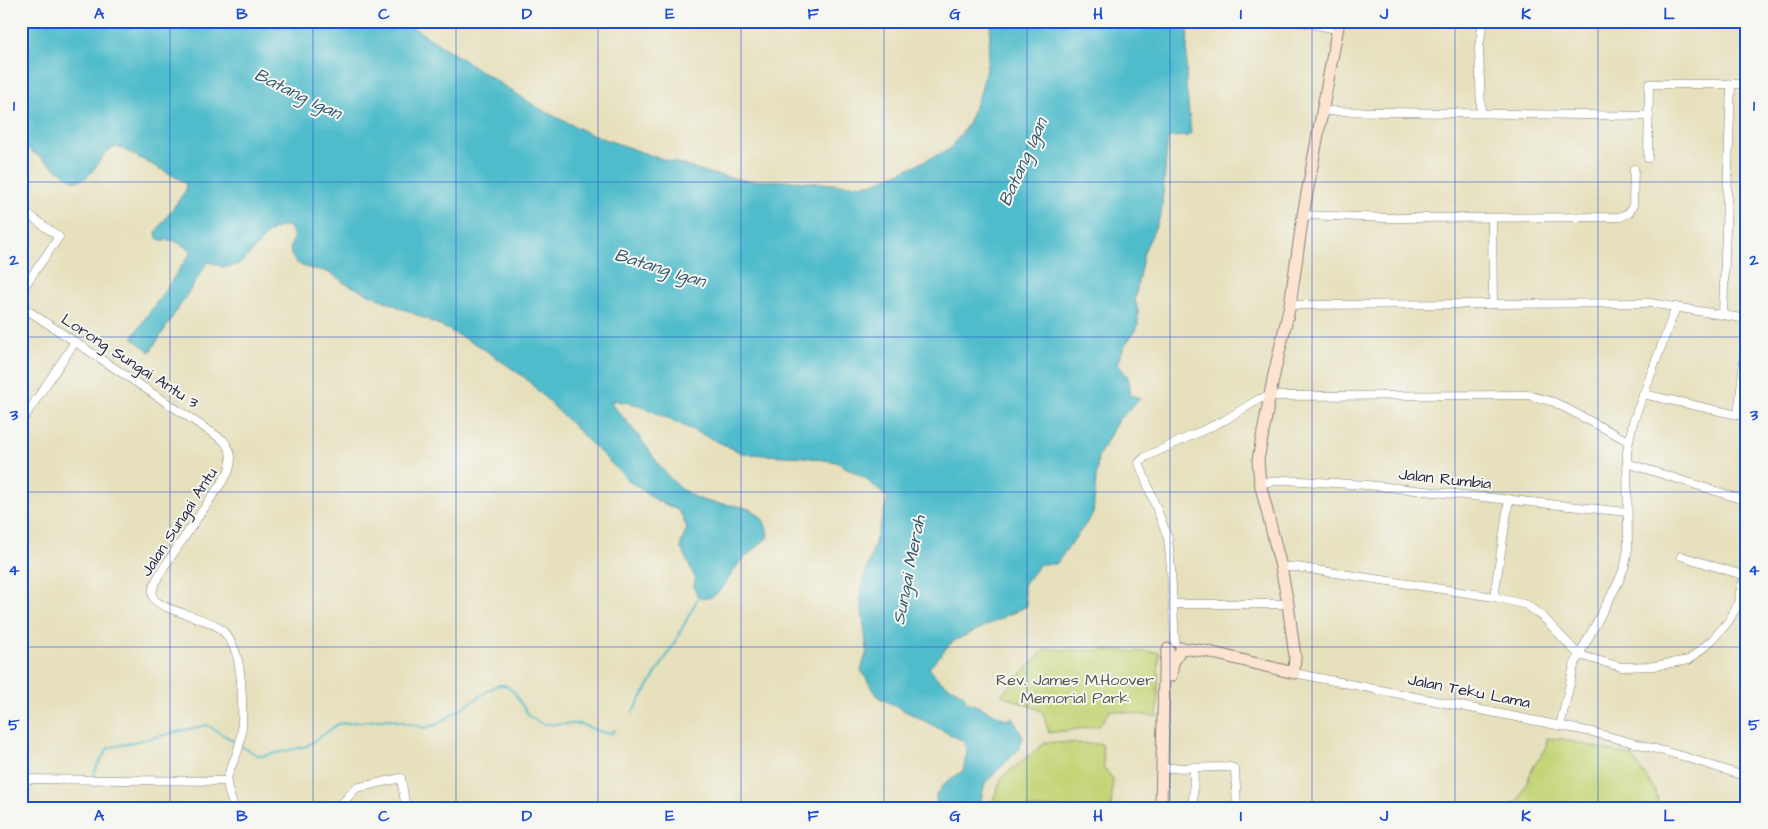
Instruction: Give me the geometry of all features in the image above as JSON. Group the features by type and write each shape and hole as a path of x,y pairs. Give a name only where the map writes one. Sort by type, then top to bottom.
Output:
{"street":[{"path":"1294,673 1295,657 1288,604 1281,567 1260,483 1258,460 1290,305 1303,215 1338,25 1296,21"},
{"path":"1481,113 1479,46 1483,21"},
{"path":"1648,158 1649,84 1747,84"},
{"path":"1723,314 1731,84"},
{"path":"1323,112 1649,116"},
{"path":"1303,215 1389,218 1620,217 1626,215 1633,205 1634,169"},
{"path":"21,209 59,236 21,291"},
{"path":"1492,218 1493,304"},
{"path":"1290,305 1650,303 1747,319"},
{"name":"Lorong Sungai Antu 3","path":"21,306 223,440"},
{"path":"1560,726 1574,666 1618,583 1625,564 1628,548 1628,441 1643,394 1676,307"},
{"path":"21,422 76,342"},
{"path":"1738,415 1745,352"},
{"path":"1643,394 1747,417"},
{"path":"1167,808 1171,675 1176,648 1171,569 1168,538 1139,463 1144,457 1225,420 1259,399 1270,396 1528,395 1554,402 1628,441"},
{"name":"Jalan Sungai Antu","path":"223,440 231,450 232,462 228,472 160,573 152,588 153,598 158,603 220,628 234,649 238,661 242,710 241,738 226,781"},
{"path":"1627,463 1747,501"},
{"name":"Jalan Rumbia","path":"1260,483 1285,480 1367,484 1628,512"},
{"path":"1494,597 1508,499"},
{"path":"1281,567 1296,567 1515,601 1532,608 1579,655 1620,667 1654,666 1689,660 1712,640 1728,622 1738,603 1738,596 1746,575 1681,556"},
{"path":"1738,603 1747,614"},
{"path":"1172,604 1288,604"},
{"path":"1161,808 1164,674 1176,648"},
{"name":"Jalan Teku Lama","path":"1176,648 1205,651 1294,673 1592,732 1682,756 1747,777"},
{"path":"1168,768 1231,767 1235,769 1237,808"},
{"path":"1193,808 1194,768"},
{"path":"338,808 356,788 401,778 406,808"},
{"path":"21,779 226,781 234,808"}],"green space":[{"name":"Rev. James M.Hoover Memorial Park","path":"1045,649 1159,652 1157,717 1110,710 1099,726 1049,733 1042,711 1001,695"},
{"path":"1547,738 1562,739 1632,756 1656,792 1660,808 1507,808 1519,800 1535,763 1546,749"},
{"path":"1046,742 1102,744 1104,768 1113,779 1111,808 990,808 1002,777"}],"water":[{"path":"21,21 403,21 540,109 590,134 712,174 749,181 790,181 848,185 870,184 890,177 950,149 968,124 981,91 988,59 991,21 1188,21 1186,84 1191,133 1187,136 1168,138 1161,215 1144,252 1135,299 1138,311 1138,326 1124,347 1117,363 1128,377 1131,395 1141,398 1118,420 1098,457 1093,514 1056,564 1040,564 1023,585 1027,606 952,642 929,668 940,681 963,694 966,701 1008,720 1012,717 1023,737 1018,750 985,783 979,808 937,808 936,795 945,783 963,771 967,752 963,741 878,697 861,670 867,651 860,594 888,498 863,477 836,462 805,457 744,454 639,405 613,400 612,404 676,484 692,496 702,500 743,507 752,511 760,516 765,525 768,537 741,561 718,592 712,597 698,597 694,587 695,578 681,548 687,528 682,516 676,509 658,501 629,481 524,377 481,347 437,324 344,283 335,276 306,268 297,263 290,250 293,235 288,226 270,232 250,255 234,266 223,267 208,262 150,352 132,338 192,251 173,240 162,241 157,238 156,232 186,190 186,185 181,180 119,147 106,152 88,176 82,180 74,181 21,144"}],"waterway":[{"path":"632,713 674,644 699,596"},
{"path":"241,746 257,755 263,756 307,746 338,724 390,719 425,728 438,724 497,685 505,685 514,692 529,716 542,724 580,724 601,732 612,733 615,730"},
{"path":"94,776 95,770 108,748 207,725 237,743"}],"water label":[{"name":"Batang Igan","path":"298,94"},
{"name":"Batang Igan","path":"1023,162"},
{"name":"Batang Igan","path":"660,268"},
{"name":"Sungai Merah","path":"909,570"}]}
